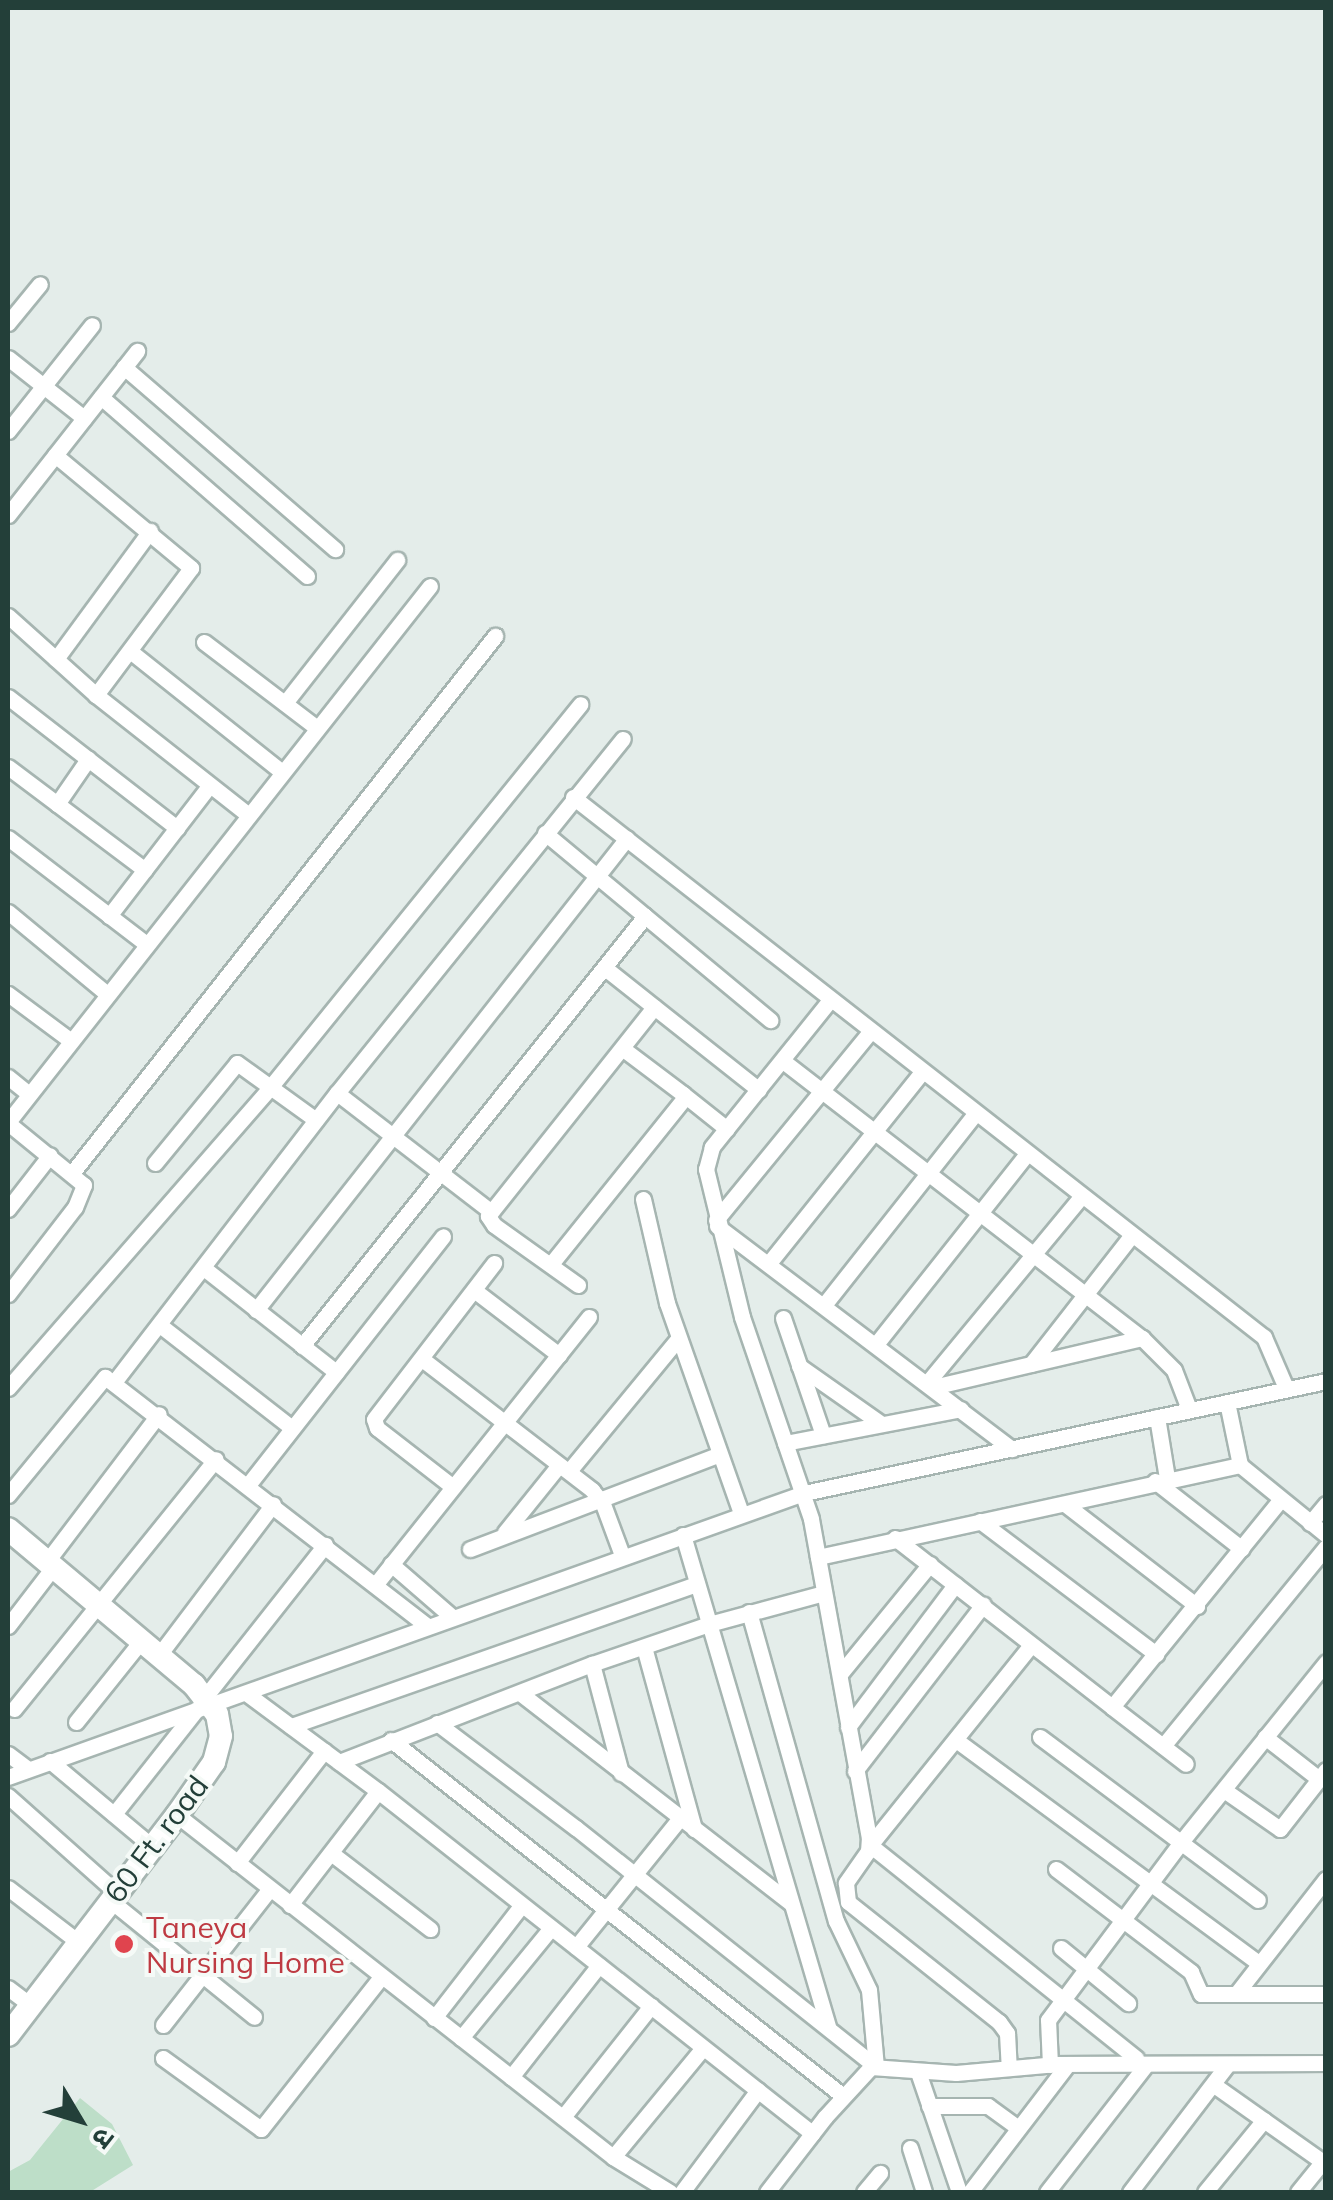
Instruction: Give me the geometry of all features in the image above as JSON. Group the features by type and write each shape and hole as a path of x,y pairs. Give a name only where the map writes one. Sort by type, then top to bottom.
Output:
{"street":[{"path":"8,322 40,284"},
{"path":"8,431 92,325"},
{"path":"8,515 14,493 55,455 137,351"},
{"path":"8,358 84,418"},
{"path":"124,367 334,550"},
{"path":"100,398 307,576"},
{"path":"55,455 188,562 190,574 96,695"},
{"path":"56,658 150,531"},
{"path":"284,703 397,560"},
{"path":"8,1294 84,1194 84,1185 8,1122 145,943 430,586"},
{"path":"8,616 96,695 248,814"},
{"path":"72,1173 496,636"},
{"path":"204,642 318,728"},
{"path":"130,651 282,772"},
{"path":"8,697 177,828"},
{"path":"8,1388 74,1318 193,1172 272,1086 580,704"},
{"path":"115,1380 161,1326 316,1120 623,738"},
{"path":"57,804 88,759"},
{"path":"8,766 144,870"},
{"path":"109,916 210,786"},
{"path":"573,797 1264,1337 1286,1388"},
{"path":"546,833 770,1020"},
{"path":"8,838 145,943"},
{"path":"256,1310 390,1134 627,838"},
{"path":"8,912 107,994"},
{"path":"302,1346 646,916"},
{"path":"604,968 759,1090"},
{"path":"8,994 70,1040"},
{"path":"830,1000 706,1161 717,1223 804,1494 870,1844 1140,2062"},
{"path":"578,1285 494,1225 489,1220 490,1212 654,1006"},
{"path":"717,1223 870,1032"},
{"path":"622,1048 727,1129"},
{"path":"783,1061 927,1176 1142,1338 1174,1370 1189,1410"},
{"path":"155,1163 237,1064 316,1120"},
{"path":"768,1263 922,1072"},
{"path":"8,1077 29,1094"},
{"path":"338,1093 490,1212"},
{"path":"551,1264 678,1108 683,1094"},
{"path":"824,1305 975,1114"},
{"path":"877,1343 1027,1154"},
{"path":"8,1209 50,1155"},
{"path":"930,1385 1081,1196"},
{"path":"643,1199 678,1339 741,1512"},
{"path":"717,1223 1012,1449"},
{"path":"248,1485 443,1236"},
{"path":"1031,1364 1131,1236"},
{"path":"452,1487 374,1424 494,1263"},
{"path":"205,1269 336,1372"},
{"path":"474,1290 559,1355"},
{"path":"375,1585 589,1317"},
{"path":"783,1318 823,1435"},
{"path":"161,1326 292,1428"},
{"path":"930,1385 1142,1338"},
{"path":"504,1533 678,1339"},
{"path":"422,1358 599,1497 622,1555"},
{"path":"799,1366 880,1423"},
{"path":"8,1496 106,1376 426,1625"},
{"path":"8,1777 741,1512 804,1494 1326,1380"},
{"path":"1227,1402 1240,1465 1326,1535"},
{"path":"785,1443 961,1409"},
{"path":"8,1626 159,1414"},
{"path":"1158,1416 1161,1480 1242,1549"},
{"path":"470,1548 718,1456"},
{"path":"14,1709 216,1459"},
{"path":"818,1557 1240,1465"},
{"path":"1112,1706 1280,1500"},
{"path":"76,1722 151,1648 273,1504"},
{"path":"1065,1504 1197,1606"},
{"path":"1310,1523 1326,1504"},
{"path":"980,1521 1156,1654"},
{"path":"8,1529 151,1648 204,1703"},
{"path":"682,1535 828,2026"},
{"path":"895,1538 1186,1764"},
{"path":"114,1814 325,1546"},
{"path":"1164,1746 1326,1547"},
{"path":"392,1564 451,1616"},
{"path":"840,1674 930,1564"},
{"path":"290,1726 697,1584"},
{"path":"848,1727 956,1585"},
{"path":"339,1762 592,1664 710,1624 824,1593"},
{"path":"855,1771 983,1605"},
{"path":"750,1612 836,1920 869,1990 876,2066"},
{"path":"1008,2068 1008,2033 999,2022 850,1906 846,1883 870,1844 1031,1645"},
{"path":"644,1647 694,1828"},
{"path":"1050,2065 1047,2025 1181,1842 1326,1662"},
{"path":"592,1664 621,1773"},
{"path":"246,1693 378,1791 812,2133"},
{"path":"520,1694 791,1903"},
{"name":"60 Ft. road","path":"8,2035 177,1815 218,1750 220,1726 204,1703"},
{"path":"437,1723 636,1874 876,2066 918,2072 1140,2062 1326,2063"},
{"path":"1040,1737 1258,1900"},
{"path":"1224,1790 1276,1830 1286,1824 1322,1775 1265,1737"},
{"path":"391,1740 843,2096"},
{"path":"956,1740 1258,1963"},
{"path":"237,1864 324,1751"},
{"path":"8,1754 28,1770"},
{"path":"50,1761 153,1847"},
{"path":"290,1905 378,1791"},
{"path":"8,1796 114,1897 254,2017"},
{"path":"177,1815 613,2157 670,2192"},
{"path":"576,1948 680,1818"},
{"path":"331,1854 430,1930"},
{"path":"1056,1869 1191,1972 1201,1994 1324,1993"},
{"path":"1236,1994 1326,1879"},
{"path":"8,1888 77,1941"},
{"path":"163,2025 270,1890"},
{"path":"434,2018 521,1906"},
{"path":"461,2038 551,1928"},
{"path":"1061,1948 1128,2003"},
{"path":"511,2077 598,1965"},
{"path":"163,2058 261,2129 382,1976"},
{"path":"8,1988 29,2004"},
{"path":"563,2117 650,2006"},
{"path":"613,2157 703,2048"},
{"path":"1048,2192 1140,2062"},
{"path":"970,2192 1068,2064"},
{"path":"1130,2192 1226,2065"},
{"path":"767,2192 843,2096 866,2071 876,2066"},
{"path":"918,2072 960,2192"},
{"path":"1214,2085 1324,2163 1298,2192"},
{"path":"682,2192 758,2090"},
{"path":"929,2106 988,2106 1018,2128"},
{"path":"1205,2192 1264,2120"},
{"path":"910,2148 924,2192"},
{"path":"864,2192 880,2173"}],"green space":[{"path":"80,2098 112,2124 133,2165 90,2192 8,2192 8,2172 30,2160"}],"place":[{"name":"Taneya Nursing Home","path":"124,1944"}]}
